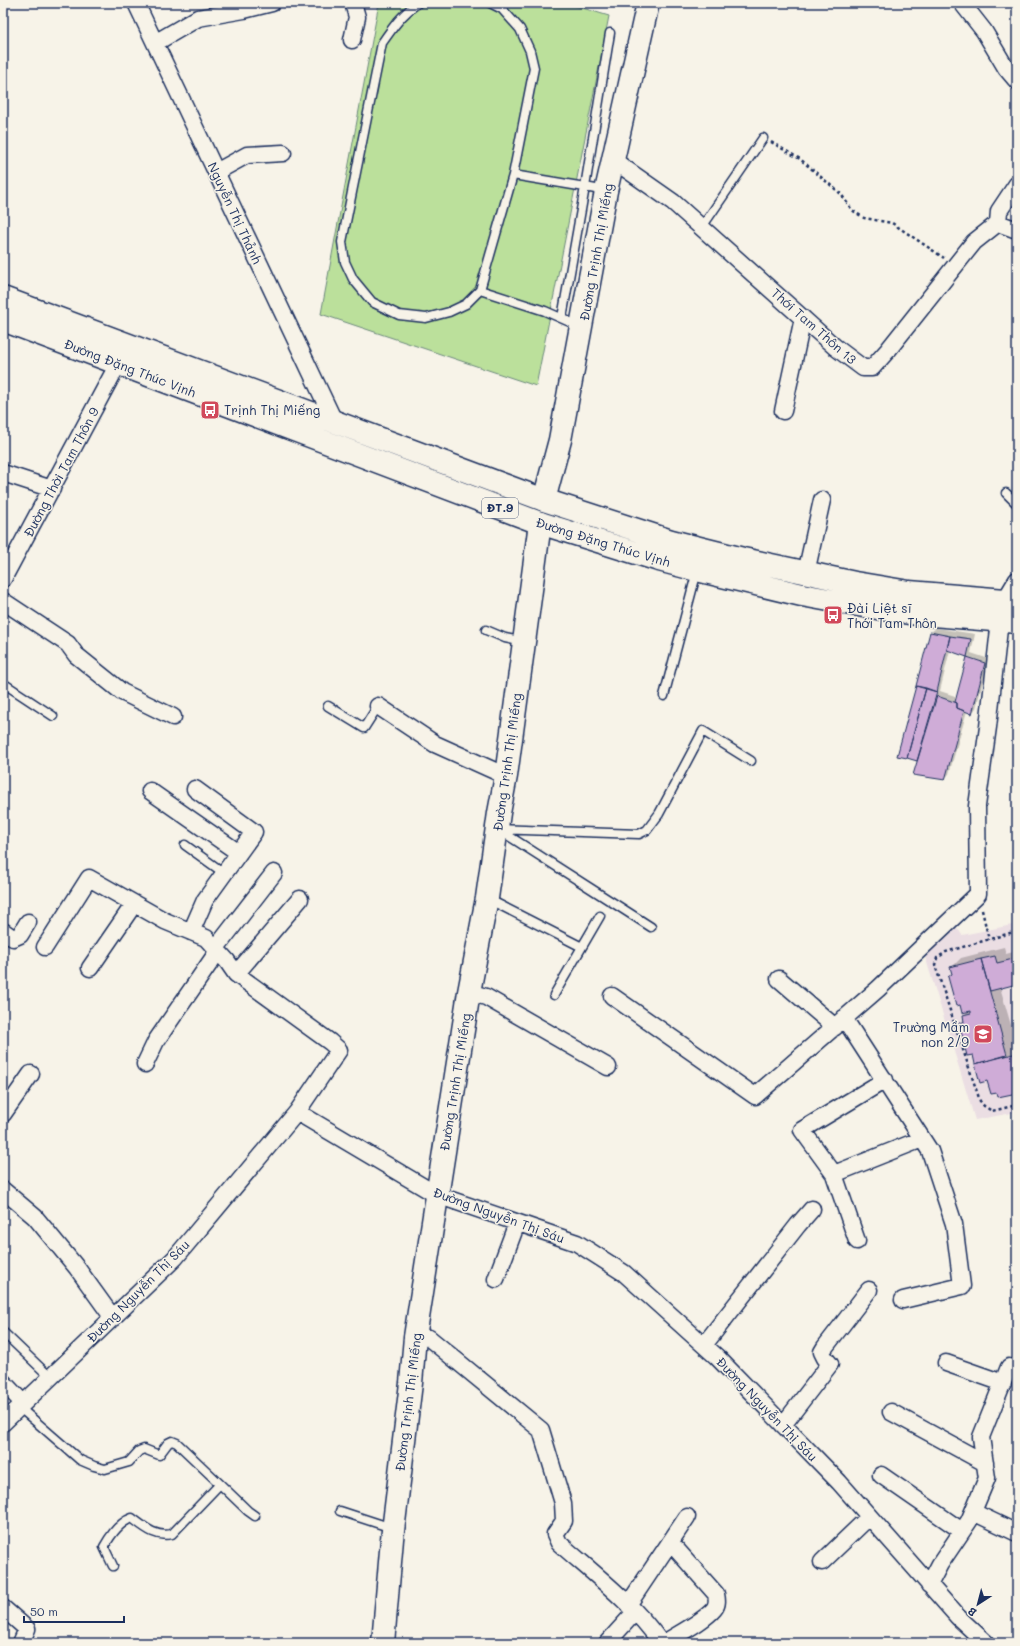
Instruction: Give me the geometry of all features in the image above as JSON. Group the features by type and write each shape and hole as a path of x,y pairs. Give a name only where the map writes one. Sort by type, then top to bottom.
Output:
{"main road":[{"name":"Đường Trịnh Thị Miếng","path":"383,1643 393,1528 411,1383 415,1337 469,992 487,898 506,776 540,522 544,500 560,440 606,191 648,3"},
{"name":"Đường Đặng Thúc Vịnh","path":"3,298 544,500 671,541 806,573 1010,611"},
{"name":"Đường Đặng Thúc Vịnh","path":"3,320 540,522 697,570 802,595 908,613 1010,611"}],"street":[{"name":"Nguyễn Thị Thảnh","path":"136,3 335,423"},
{"path":"155,43 198,18 244,10 272,3"},
{"path":"352,40 357,17 353,3"},
{"path":"962,3 984,31 1006,68 1017,81"},
{"path":"216,172 247,154 283,153"},
{"name":"Thới Tam Thôn 13","path":"613,160 673,202 835,347 863,368 872,368 974,242 998,223"},
{"path":"1017,184 999,211 998,223 1017,230"},
{"path":"783,411 803,318"},
{"name":"Đường Thời Tam Thôn 9","path":"3,579 118,364"},
{"path":"3,473 52,489"},
{"path":"806,573 822,500"},
{"path":"612,996 755,1096 878,989 978,894 977,806 988,727 1017,580"},
{"path":"3,601 68,644 76,655 122,692 173,718"},
{"path":"378,706 434,744 506,776"},
{"path":"190,932 205,900 254,832 195,789"},
{"path":"150,791 239,853"},
{"path":"145,1064 156,1041 217,950 274,873"},
{"path":"45,947 90,878 166,921 206,938 236,974 339,1050 297,1112"},
{"path":"236,974 300,899"},
{"path":"90,968 134,904"},
{"path":"3,931 13,938 20,935 28,922"},
{"path":"779,979 839,1023 885,1080 930,1151 954,1224 962,1286 903,1300"},
{"path":"469,992 486,997 608,1067"},
{"path":"3,1114 31,1074"},
{"path":"857,1241 834,1174 802,1130 885,1080"},
{"name":"Đường Nguyễn Thị Sáu","path":"3,1422 175,1258 297,1112 437,1194 577,1243 624,1273 704,1345 783,1424 839,1482 958,1617 986,1643"},
{"path":"834,1174 922,1139"},
{"path":"3,1190 35,1217 77,1268 113,1318"},
{"path":"704,1345 812,1209"},
{"path":"496,1279 517,1223"},
{"path":"783,1424 830,1364 824,1358 822,1352 869,1290"},
{"path":"415,1337 429,1338 541,1430 563,1503 564,1521 555,1534 559,1543 631,1608 649,1626 662,1643 704,1617 715,1608 717,1602 716,1594 670,1542"},
{"path":"946,1363 1003,1383"},
{"path":"929,1584 973,1512 987,1478 981,1437 1009,1367 1017,1370"},
{"path":"3,1382 21,1405"},
{"path":"891,1412 985,1463"},
{"path":"881,1475 962,1530"},
{"path":"973,1512 1017,1533"},
{"path":"607,1643 631,1608 670,1542 687,1517"},
{"path":"822,1562 869,1517"},
{"path":"3,1608 27,1629 21,1643"}],"lane":[{"path":"418,3 409,9 396,22 382,43 356,177 346,215 342,242 345,262 353,279 372,302 399,315 426,318 449,312 466,304 480,290 513,175 534,68 530,50 520,29 502,9 490,3"},
{"path":"562,318 610,33"},
{"path":"702,227 764,138"},
{"path":"513,175 606,191"},
{"path":"480,290 562,318 582,327"},
{"path":"1006,493 1017,504"},
{"path":"664,696 697,570"},
{"path":"486,630 505,638 524,642"},
{"path":"3,683 53,716"},
{"path":"328,706 364,728 378,706"},
{"path":"497,829 640,834 647,830 659,814 703,731 751,761"},
{"path":"497,829 651,927"},
{"path":"185,845 224,873"},
{"path":"487,898 582,947"},
{"path":"554,995 600,916"},
{"path":"3,1332 50,1377"},
{"path":"21,1405 80,1460 104,1469 129,1462 139,1451 144,1449 159,1455 168,1443 172,1441 177,1443 255,1516"},
{"path":"113,1566 104,1547 112,1535 128,1520 132,1518 151,1532 158,1535 165,1536 172,1534 220,1484"},
{"path":"340,1511 393,1528"}],"path":[{"path":"764,138 800,159 841,194 852,210 864,218 892,222 944,258"},
{"path":"978,894 989,940"},
{"path":"1017,931 946,952 937,958 934,965 980,1101 984,1106 992,1111 1017,1105"}],"shaded area":[{"name":"Trường Mầm non 2/9","path":"1017,924 1017,1112 975,1120 925,956 955,925 962,935"}],"green space":[{"path":"379,3 566,3 609,16 536,386 321,314"}],"building":[{"path":"930,632 950,636 937,692 916,686"},
{"path":"950,636 971,639 967,657 947,650"},
{"path":"967,657 985,663 972,714 957,708 957,703 955,702"},
{"path":"916,686 926,688 907,758 897,756"},
{"path":"926,688 937,692 917,761 907,758"},
{"path":"937,696 957,703 957,708 964,711 945,780 913,775"},
{"path":"995,956 997,963 1017,958 1017,984 990,991 981,959"},
{"path":"981,959 1007,1055 975,1064 973,1055 967,1056 959,1023 964,1022 963,1015 971,1013 971,1011 962,1013 960,1005 956,1006 948,977 952,974 950,967"},
{"path":"1017,1053 1017,1093 998,1097 997,1093 991,1094 987,1081 980,1083 975,1064"}],"place":[{"name":"Trịnh Thị Miếng","path":"210,410"},
{"name":"Đài Liệt sĩ Thới Tam Thôn","path":"833,615"},
{"name":"Trường Mầm non 2/9","path":"983,1034"}]}
